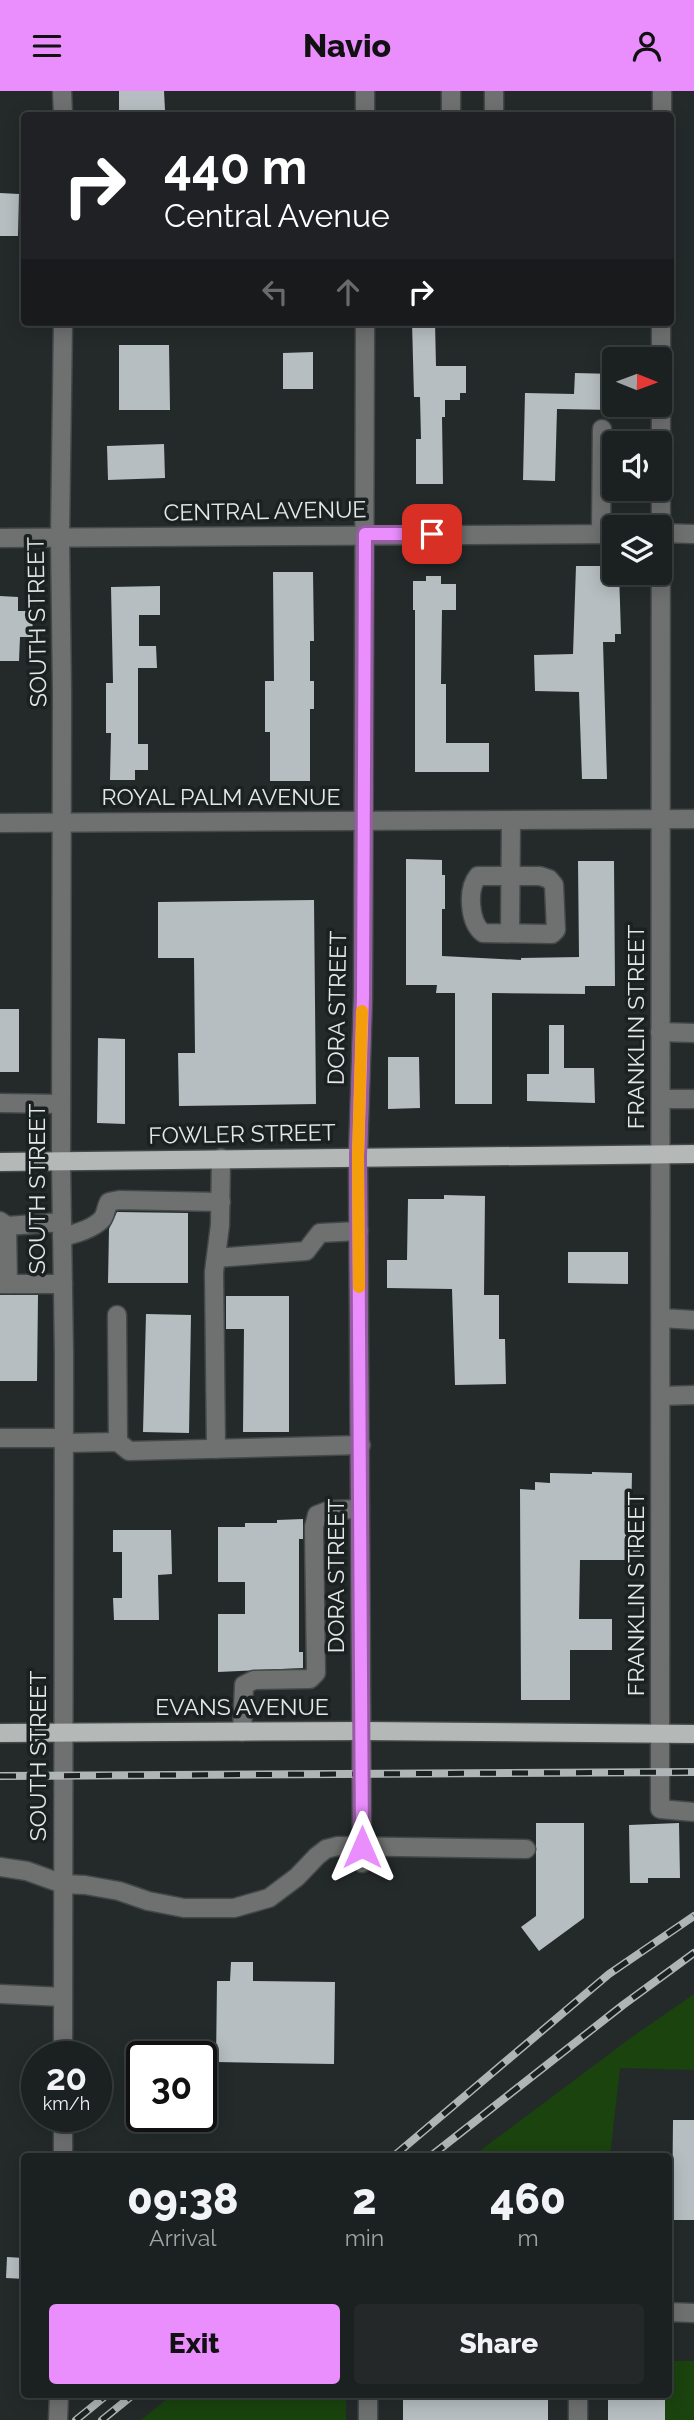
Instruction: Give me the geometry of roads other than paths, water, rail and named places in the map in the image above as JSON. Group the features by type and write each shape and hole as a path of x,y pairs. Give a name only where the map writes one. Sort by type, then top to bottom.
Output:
{"main road":[{"name":"FOWLER STREET","path":"0,1162 694,1154"},
{"name":"EVANS AVENUE","path":"0,1733 362,1731 694,1734"}],"street":[{"path":"62,91 63,112"},
{"path":"365,91 365,112"},
{"path":"451,91 451,112"},
{"path":"494,91 494,112"},
{"path":"662,91 662,112"},
{"name":"SOUTH STREET","path":"63,326 60,538 64,1440 63,2041"},
{"name":"DORA STREET","path":"362,1855 358,1156 363,997 365,326"},
{"name":"FRANKLIN STREET","path":"660,515 661,326"},
{"path":"602,429 606,515"},
{"path":"672,533 694,534"},
{"name":"CENTRAL AVENUE","path":"0,538 602,534"},
{"name":"FRANKLIN STREET","path":"660,585 660,1809 694,1812"},
{"name":"ROYAL PALM AVENUE","path":"0,823 694,819"},
{"path":"510,933 511,821"},
{"path":"478,876 549,879 554,885 556,930 552,934 510,933 482,933 477,929 473,921 472,886 478,876"},
{"path":"660,1033 694,1033"},
{"path":"661,1099 694,1099"},
{"path":"0,1103 61,1104"},
{"path":"216,1449 214,1308 221,1159"},
{"path":"62,1284 4,1284 3,1223 78,1233 105,1216 109,1202 220,1202"},
{"path":"216,1258 306,1251 320,1233 359,1231"},
{"path":"117,1314 118,1442"},
{"path":"661,1318 694,1320"},
{"path":"661,1396 694,1395"},
{"path":"0,1438 118,1442 129,1451 361,1445"},
{"path":"242,1732 244,1685 254,1680 310,1679 316,1673 314,1527 317,1515 330,1510 360,1509"},
{"path":"0,1867 27,1871 63,1884 119,1891 148,1901 184,1908 234,1907 269,1898 297,1877 326,1849 338,1846 362,1855 526,1849"},
{"path":"0,1994 63,1997"},
{"path":"63,2132 63,2153"},
{"path":"672,2312 694,2313"},
{"path":"58,2420 59,2398"},
{"path":"368,2398 368,2420"},
{"path":"578,2398 578,2420"}],"railway":[{"path":"0,1776 694,1772"},
{"path":"398,2153 609,1974 694,1916"},
{"path":"435,2153 623,2005 694,1953"},
{"path":"76,2420 103,2398"},
{"path":"102,2420 129,2398"}]}
